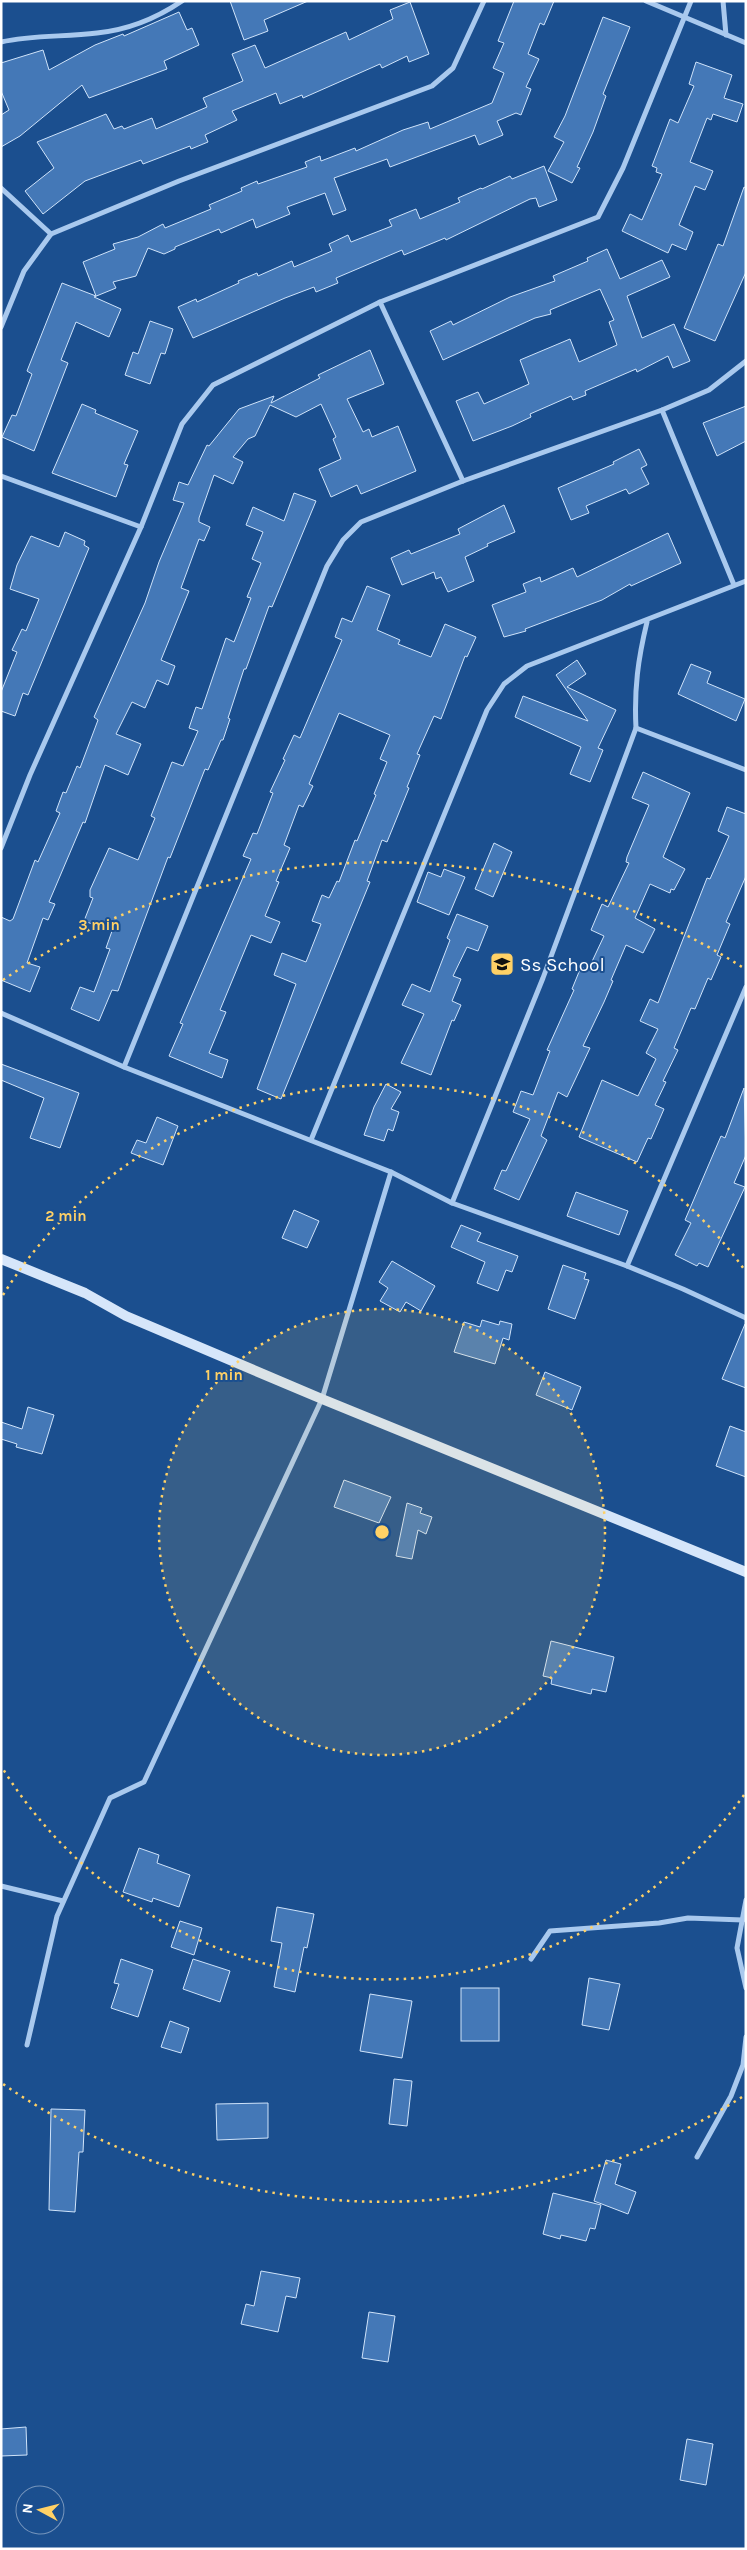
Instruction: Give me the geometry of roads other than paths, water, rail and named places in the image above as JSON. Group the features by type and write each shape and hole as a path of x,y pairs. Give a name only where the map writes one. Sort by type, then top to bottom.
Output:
{"street":[{"path":"1,42 98,33 135,24 164,13 182,1"},
{"path":"1,327 24,271 51,234 179,181 432,86 453,68 484,1"},
{"path":"646,1 746,43"},
{"path":"1,848 30,775 141,527 182,424 213,385 380,302 598,217 623,168 691,1"},
{"path":"723,1 726,35"},
{"path":"1,188 51,234"},
{"path":"380,302 463,481"},
{"path":"124,1067 327,566 343,540 361,522 463,481 662,410 709,390 746,361"},
{"path":"662,410 734,585"},
{"path":"1,476 141,527"},
{"path":"311,1140 487,710 504,684 527,666 647,622 746,581"},
{"path":"452,1204 543,978 636,728 634,692 638,659 647,622"},
{"path":"636,728 746,770"},
{"path":"627,1266 746,987"},
{"path":"1,1013 124,1067 391,1172 452,1204 627,1266 683,1288 746,1318"},
{"path":"26,2045 57,1916 110,1798 144,1782 322,1399 391,1172"},
{"path":"1,1259 85,1292 126,1316 322,1399 746,1572"},
{"path":"1,1886 64,1901"},
{"path":"746,1900 738,1948 746,1988"},
{"path":"531,1958 550,1931 659,1923 688,1918 742,1920"},
{"path":"697,2157 731,2096 744,2064 746,2037"}],"place":[{"name":"Ss School","path":"502,964"}]}
